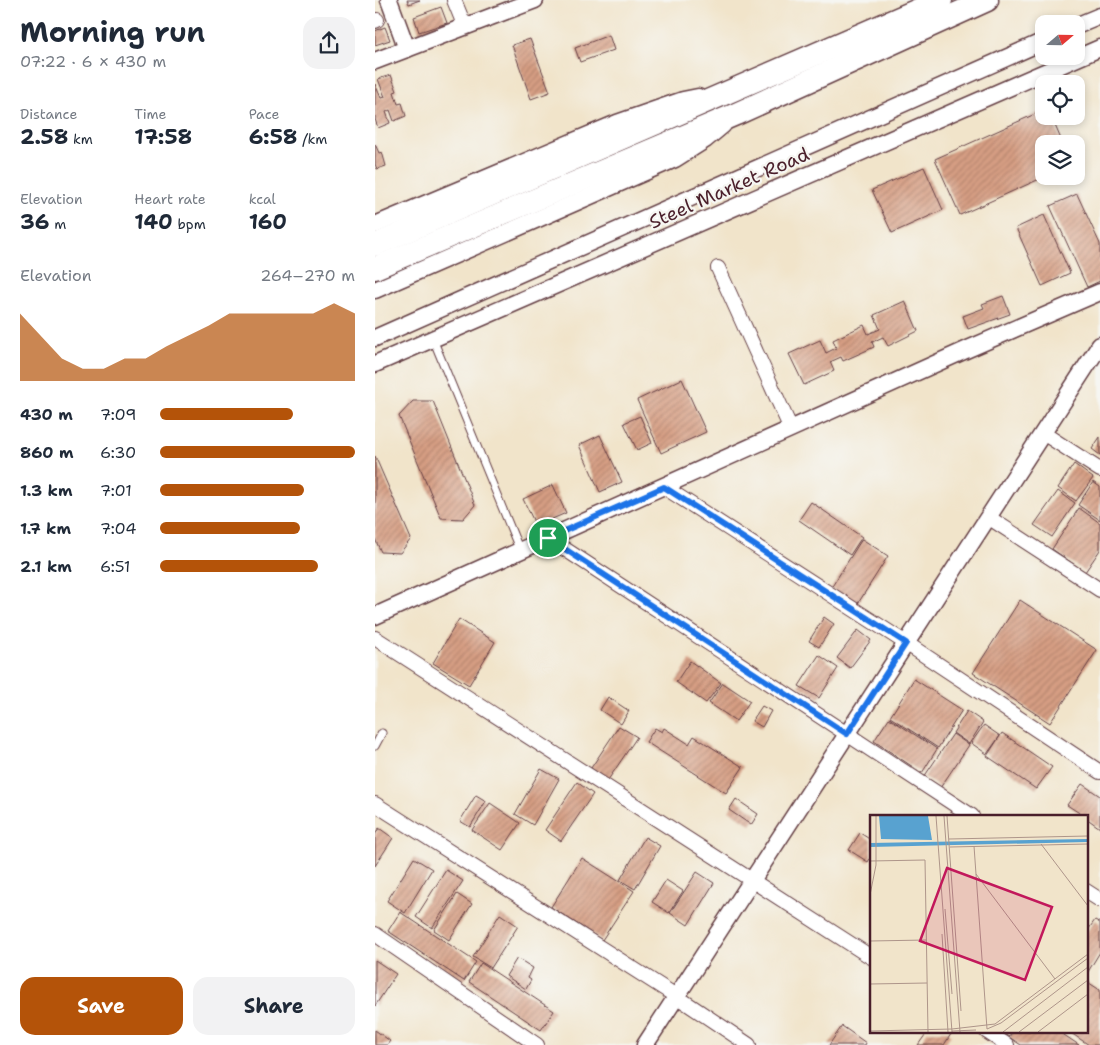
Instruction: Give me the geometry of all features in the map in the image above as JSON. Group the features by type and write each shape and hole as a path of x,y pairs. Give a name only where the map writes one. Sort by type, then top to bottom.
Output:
{"highway":[{"path":"375,245 941,0"},
{"path":"375,268 736,114 987,0"}],"street":[{"path":"389,0 407,49"},
{"path":"454,0 465,27"},
{"path":"375,61 535,0"},
{"path":"1085,22 1100,16"},
{"name":"Steel Market Road","path":"375,338 1035,45"},
{"name":"Steel Market Road","path":"375,364 1100,48"},
{"path":"375,225 617,122 683,100 732,90"},
{"path":"375,290 675,160 705,140 736,114"},
{"path":"683,201 694,225"},
{"path":"718,268 791,429"},
{"path":"375,616 968,349 1100,292"},
{"path":"645,1045 1100,345"},
{"path":"1043,434 1100,470"},
{"path":"664,487 906,643 1100,772"},
{"path":"988,517 1100,590"},
{"path":"548,538 969,815"},
{"path":"375,638 870,956"},
{"path":"375,804 676,996 749,1045"},
{"path":"1087,892 1100,900"},
{"path":"375,934 537,1045"},
{"path":"988,1032 1007,1045"}],"lane":[{"path":"433,339 520,551"},
{"path":"375,746 382,733"}],"building":[{"path":"407,0 420,0 409,4"},
{"path":"441,7 447,23 419,32 414,17"},
{"path":"385,27 390,40 375,45 375,31"},
{"path":"609,35 614,50 580,62 575,48"},
{"path":"530,39 550,92 531,99 512,45"},
{"path":"391,75 397,91 394,92 398,104 402,103 406,116 394,121 390,110 386,112 390,123 378,128 375,119 375,84 381,98 385,97 378,79"},
{"path":"1035,114 1035,125 1055,125 1059,135 1035,135 1035,181 960,215 935,159"},
{"path":"375,144 379,153 382,152 386,166 377,169 375,164"},
{"path":"924,167 943,210 892,233 872,190"},
{"path":"1077,194 1100,244 1100,281 1087,287 1050,206"},
{"path":"1044,215 1070,273 1042,286 1016,228"},
{"path":"1003,296 1010,314 968,329 963,316 984,308 982,304"},
{"path":"905,301 918,331 888,346 883,337 872,342 874,347 843,361 841,357 830,362 834,371 804,385 789,354 820,340 826,353 836,348 833,340 864,325 868,334 880,329 874,315"},
{"path":"682,379 706,432 661,453 637,400"},
{"path":"413,401 433,401 475,505 463,519 441,518 399,416"},
{"path":"640,416 652,443 637,450 624,423"},
{"path":"600,435 622,482 600,492 579,445"},
{"path":"1100,437 1100,455 1092,449"},
{"path":"375,456 411,539 400,553 381,552 375,539"},
{"path":"1074,464 1093,478 1076,501 1058,488"},
{"path":"1093,482 1100,487 1100,520 1078,505"},
{"path":"553,485 566,513 536,526 523,499"},
{"path":"1058,491 1075,503 1052,537 1034,525"},
{"path":"811,502 862,537 850,555 799,520"},
{"path":"1079,508 1100,523 1100,550 1085,572 1052,549"},
{"path":"862,539 888,556 857,605 831,588"},
{"path":"1020,600 1097,650 1050,723 973,673"},
{"path":"824,617 834,624 819,647 809,641"},
{"path":"459,619 495,642 469,685 433,663"},
{"path":"858,630 871,640 850,668 837,658"},
{"path":"819,655 838,668 819,698 799,686"},
{"path":"690,661 721,683 706,703 676,682"},
{"path":"914,679 962,710 938,748 890,717"},
{"path":"723,683 750,701 736,721 709,703"},
{"path":"608,697 629,711 621,724 600,710"},
{"path":"762,706 771,711 762,727 752,721"},
{"path":"967,711 983,722 969,744 953,733"},
{"path":"889,718 937,749 922,773 874,741"},
{"path":"984,725 1000,736 987,754 971,743"},
{"path":"619,726 637,737 608,780 591,768"},
{"path":"655,728 662,732 664,728 689,744 694,736 743,767 726,793 646,742"},
{"path":"1002,733 1052,767 1036,789 987,756"},
{"path":"953,734 969,745 940,788 924,777"},
{"path":"541,769 559,779 533,825 515,814"},
{"path":"577,782 593,794 561,841 545,830"},
{"path":"1082,784 1100,796 1100,828 1087,819 1087,815 1082,815 1067,805"},
{"path":"476,795 486,801 470,827 460,821"},
{"path":"736,799 758,814 751,825 729,810"},
{"path":"490,803 520,823 502,850 472,830"},
{"path":"379,828 393,838 375,866 375,835"},
{"path":"860,833 870,839 870,859 868,862 849,850"},
{"path":"645,837 660,846 635,889 620,880"},
{"path":"414,858 432,869 405,913 387,901"},
{"path":"582,858 634,891 602,940 551,907"},
{"path":"446,870 463,881 432,928 416,917"},
{"path":"697,872 714,883 688,925 670,913"},
{"path":"666,880 683,891 669,913 652,902"},
{"path":"457,894 472,904 449,940 434,930"},
{"path":"400,912 476,962 464,981 388,931"},
{"path":"500,914 518,926 491,968 473,957"},
{"path":"1095,920 1100,923 1100,952 1087,973 1087,932"},
{"path":"517,958 533,968 528,978 531,980 526,989 506,976"},
{"path":"375,960 396,974 375,1006"},
{"path":"481,963 554,1011 541,1030 469,982"},
{"path":"1087,982 1100,990 1100,1045 1089,1045 1070,1032 1087,1032"},
{"path":"842,1026 866,1043 865,1045 829,1045"},
{"path":"375,1030 390,1041 387,1045 375,1045"},
{"path":"927,1032 948,1032 951,1034 944,1045 918,1045"},
{"path":"1012,1032 1060,1032 1079,1045 1021,1045 1009,1037"}],"route":[{"path":"664,487 906,643 847,734 548,538 664,487"}]}
